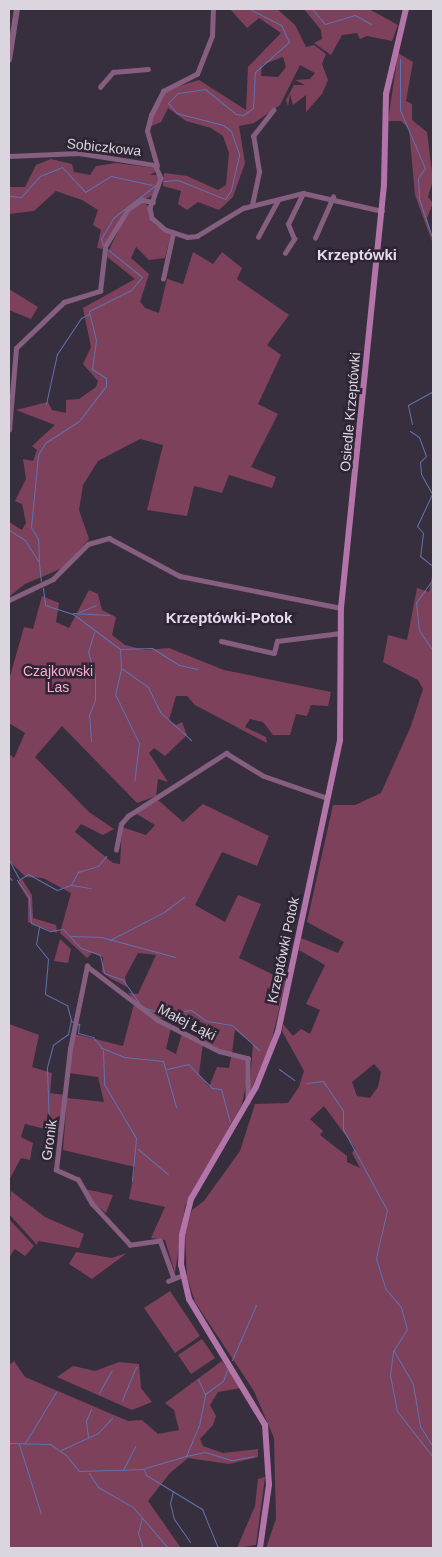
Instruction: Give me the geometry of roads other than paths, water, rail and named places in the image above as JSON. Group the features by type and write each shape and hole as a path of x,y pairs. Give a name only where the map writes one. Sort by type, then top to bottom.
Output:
{"main road":[{"name":"Osiedle Krzeptówki","path":"327,798 342,724 341,608 382,211 386,94 406,9"},
{"name":"Krzeptówki Potok","path":"248,1102 278,1032 327,798"},
{"path":"248,1102 188,1208 181,1244 183,1275 193,1307 265,1425 269,1485 260,1548"}],"street":[{"path":"9,60 17,9"},
{"path":"157,166 147,131 151,115 163,90 197,74 212,36 213,9"},
{"path":"100,86 113,72 148,68"},
{"path":"252,205 259,172 253,136 273,110"},
{"name":"Sobiczkowa","path":"9,156 79,153 157,166 161,178 153,202"},
{"path":"9,430 16,348 64,302 100,291 105,247 125,211 139,201 153,202 152,218 173,233 197,236 252,205 303,193 332,197 382,211"},
{"path":"285,254 294,238 288,224 303,193"},
{"path":"314,238 332,197"},
{"path":"258,237 278,200"},
{"path":"163,280 173,233"},
{"path":"9,600 53,579 88,544 109,538 126,544 177,575 341,608"},
{"path":"221,641 274,653 277,641 340,633"},
{"path":"116,850 121,824 128,816 226,753 264,776 327,798"},
{"name":"Małej Łąki","path":"86,966 158,1020 219,1051 248,1058 248,1102"},
{"name":"Gronik","path":"86,966 70,1049 56,1170 78,1180 92,1204 130,1245 160,1241 173,1277"},
{"path":"168,1281 173,1277 183,1275"}],"waterway":[{"path":"163,181 178,180 225,199 231,190 239,154 231,131 223,125 177,113 168,103 178,93 205,89 236,114 243,115 253,108 255,72 289,42 281,25 250,9"},
{"path":"312,9 325,24 355,15 371,24"},
{"path":"400,59 400,110 425,168 418,178 419,199 433,240"},
{"path":"9,196 21,197 40,176 62,167 85,192 111,176 152,185"},
{"path":"104,247 101,239 113,218 157,184"},
{"path":"9,530 25,540 39,562 38,539 31,527 38,455 45,443 79,421 106,386 106,378 92,369 96,340 89,311 131,290 142,277 107,249"},
{"path":"46,404 57,354 81,318 89,314"},
{"path":"412,424 408,405 433,391"},
{"path":"410,431 419,437 426,456 420,462 421,474 432,494 417,526 423,533 420,556 433,566"},
{"path":"39,563 41,581"},
{"path":"433,579 416,602 419,630 433,651"},
{"path":"43,588 45,605 73,614 120,649 121,668 148,687 160,712 191,740"},
{"path":"79,612 96,605"},
{"path":"73,613 109,615"},
{"path":"91,741 89,715 95,700 95,676 88,652 94,632"},
{"path":"121,649 152,648 179,665 198,669"},
{"path":"121,669 115,694 139,743 134,781"},
{"path":"71,885 78,872 98,866 106,856"},
{"path":"9,860 19,879"},
{"path":"19,880 28,874 57,890 71,885 91,888"},
{"path":"9,877 12,880"},
{"path":"17,880 29,897 31,923 50,931 63,929 81,948 100,955 104,973 123,980 139,1003"},
{"path":"110,940 164,912 184,897"},
{"path":"39,927 36,944 48,959 45,994 67,1005 71,1020 68,1034 53,1045 47,1068 49,1126"},
{"path":"71,936 101,937 175,957"},
{"path":"146,1008 162,1014 191,1010 207,1021 232,1025 259,1050"},
{"path":"71,1021 79,1024 78,1033 93,1037 102,1048 124,1057 163,1061 176,1107"},
{"path":"103,1050 104,1084 136,1138 132,1181"},
{"path":"167,1069 188,1064 212,1088 221,1089 230,1122"},
{"path":"279,1069 294,1080"},
{"path":"306,1083 323,1081 343,1111 343,1129 387,1210 376,1258 385,1288 401,1307 407,1329 393,1351 390,1375 397,1411 433,1457"},
{"path":"138,1149 168,1174"},
{"path":"232,1360 256,1305"},
{"path":"394,1351 413,1384 420,1426 433,1447"},
{"path":"122,1400 136,1367"},
{"path":"99,1393 112,1370"},
{"path":"145,1468 186,1456 199,1426 205,1394 223,1381 227,1370"},
{"path":"198,1379 205,1394"},
{"path":"25,1443 56,1392"},
{"path":"88,1437 86,1421 91,1409"},
{"path":"61,1450 98,1433 112,1418"},
{"path":"9,1443 50,1444 66,1455 79,1471 144,1469 146,1475 202,1509 218,1548"},
{"path":"19,1444 41,1514"},
{"path":"123,1470 135,1446"},
{"path":"186,1456 205,1452 232,1460 254,1456"},
{"path":"89,1473 98,1487 133,1507 168,1548"},
{"path":"173,1491 170,1503 174,1519 190,1542"},
{"path":"142,1518 138,1533 143,1548"}],"district":[{"name":"Krzeptówki","path":"357,255"},
{"name":"Krzeptówki-Potok","path":"229,618"}],"park label":[{"name":"Czajkowski Las","path":"58,680"}]}
